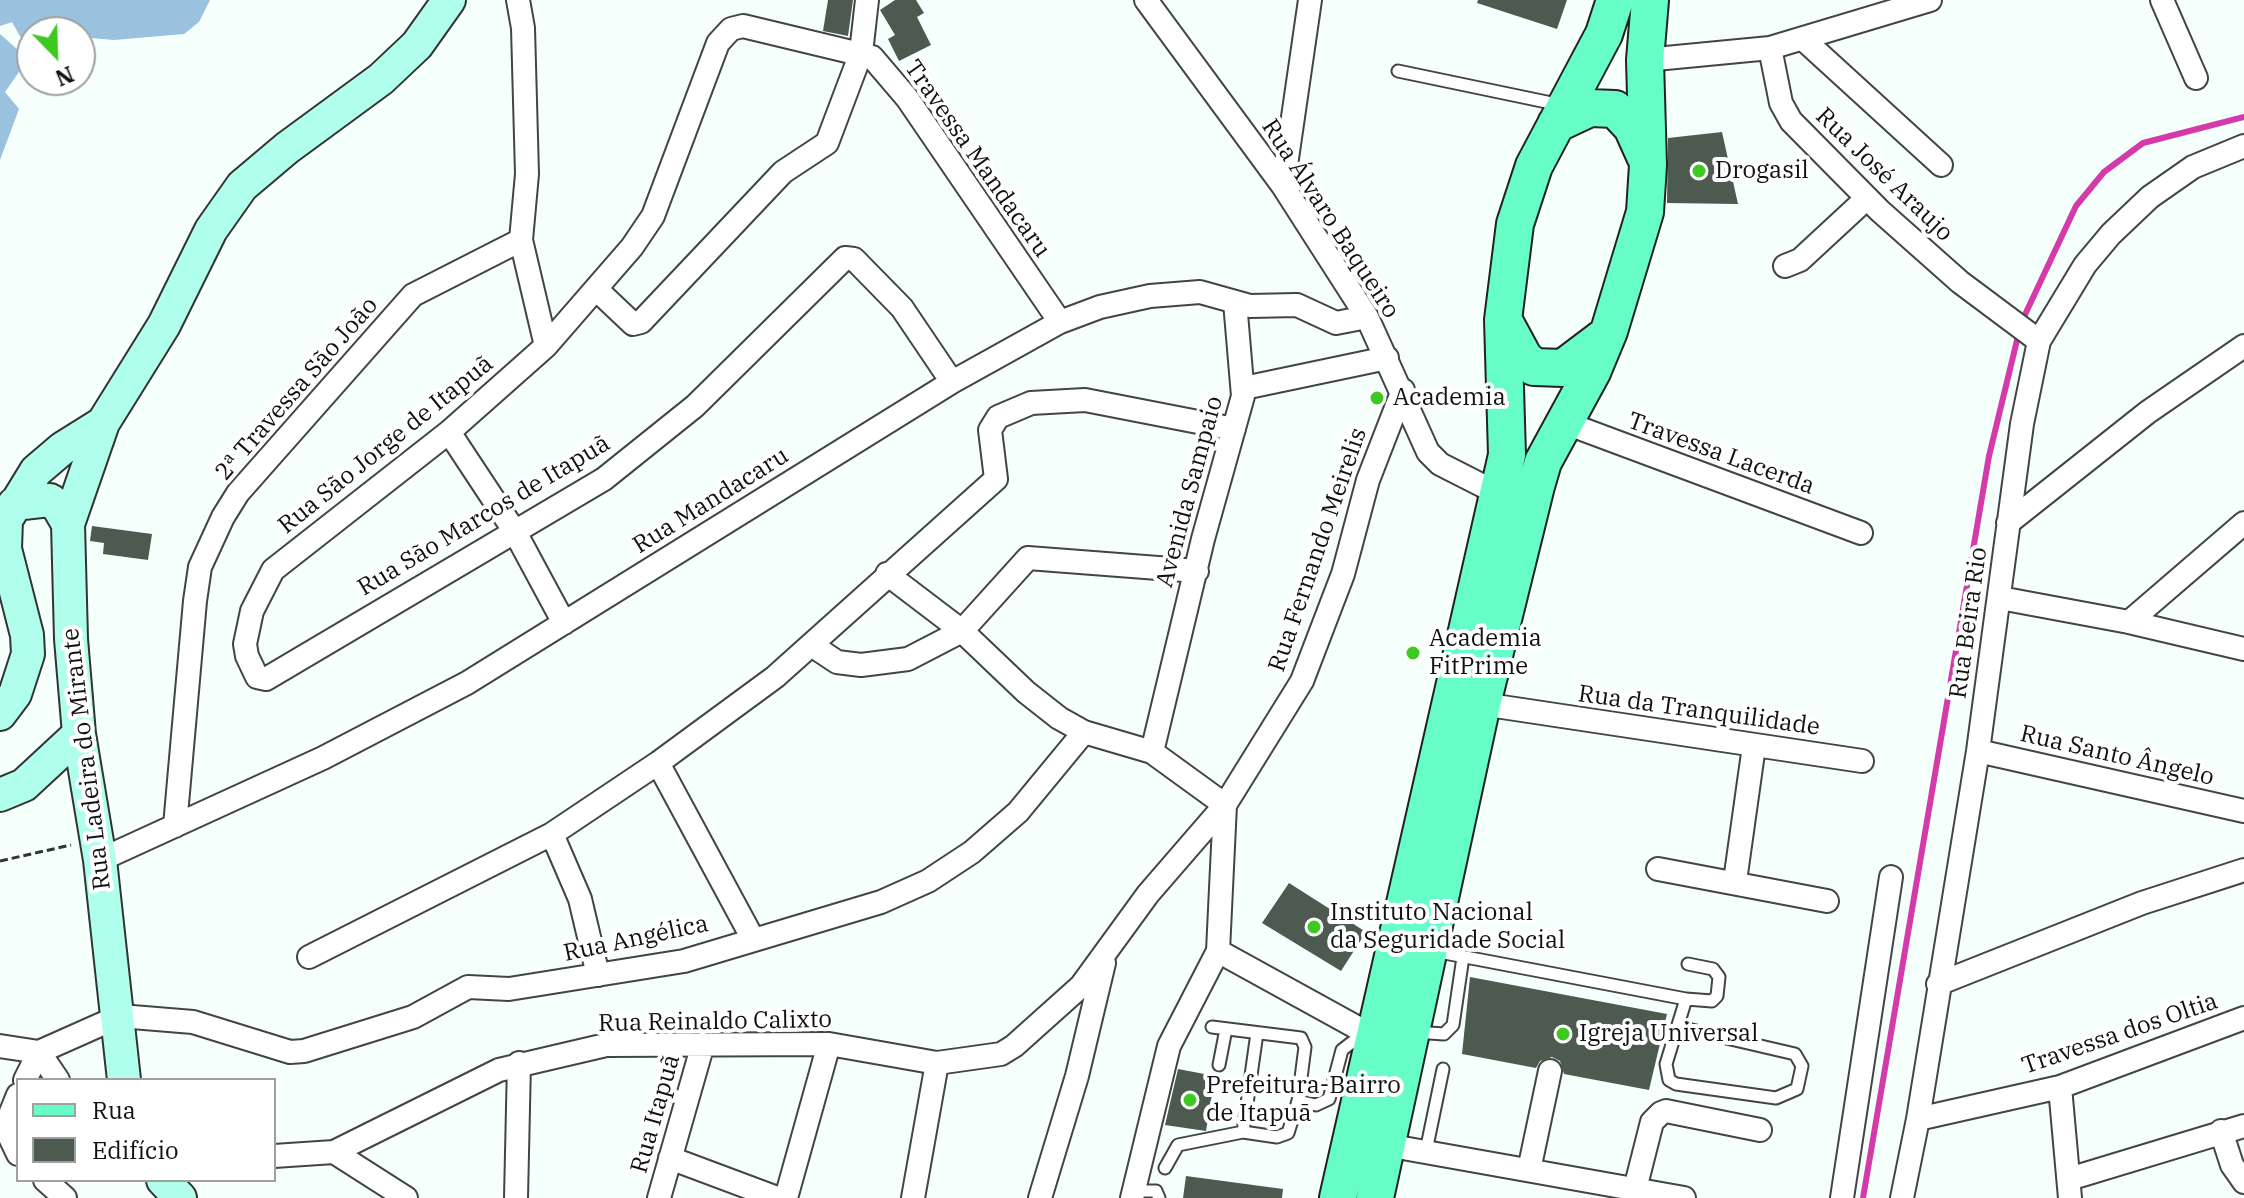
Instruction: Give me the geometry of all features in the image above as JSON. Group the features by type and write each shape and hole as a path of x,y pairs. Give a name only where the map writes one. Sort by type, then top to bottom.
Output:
{"main road":[{"path":"1338,1198 1350,1080 1370,1036 1507,455 1503,320 1515,224 1534,166 1604,34 1615,0"},
{"path":"1375,1198 1411,1032 1446,953 1482,704 1536,486 1563,422 1592,372 1609,331 1630,272 1645,212 1648,165 1645,60 1650,0"},
{"path":"1561,115 1590,108 1615,109 1632,127 1648,165"},
{"path":"1503,320 1524,358 1534,367 1549,369 1563,368 1578,359 1609,331"}],"street":[{"name":"Rua Ladeira do Mirante","path":"124,1078 120,1016 99,850 79,734 71,639 68,524 103,423 164,325 211,230 242,186 287,148 381,79 417,45 449,0"},
{"path":"518,0 523,28 527,174 521,240 546,346"},
{"path":"523,28 532,0"},
{"path":"596,289 633,324 641,322 783,172 827,143 861,53 867,0"},
{"name":"Rua Álvaro Baqueiro","path":"1146,0 1283,186 1367,317 1434,458 1463,478 1499,494"},
{"path":"1283,186 1310,0"},
{"path":"1854,0 1854,24"},
{"path":"1645,60 1770,48 1930,0"},
{"path":"2162,0 2196,78"},
{"name":"Travessa Mandacaru","path":"743,26 808,44 861,53 887,72 1060,322"},
{"name":"Rua São Jorge de Itapuã","path":"262,586 273,570 449,432 546,346 596,289 653,216 718,43 724,33 743,26"},
{"path":"1803,39 1941,165"},
{"name":"Rua José Araujo","path":"1770,48 1781,103 1791,121 1867,198 2001,315 2034,337"},
{"name":"Rua Beira Rio","path":"1902,1198 1918,1119 1978,751 2034,337 2085,265 2111,234 2150,197 2193,167 2244,146"},
{"path":"1785,266 1800,260 1867,198"},
{"name":"2ª Travessa São João","path":"175,826 200,567 223,517 238,493 413,295 521,240"},
{"name":"Rua São Marcos de Itapuã","path":"262,586 245,644 247,656 259,680 274,675 604,479 695,406 845,258 854,259 902,308 952,382"},
{"name":"Rua Mandacaru","path":"99,850 175,826 323,758 467,683 952,382 1060,322 1100,307 1150,296 1200,292 1259,307 1277,303 1297,305 1336,323 1367,317"},
{"path":"1235,302 1244,388"},
{"path":"2008,523 2148,412 2244,346"},
{"name":"Avenida Sampaio","path":"1152,752 1244,388 1387,358"},
{"name":"Rua Fernando Meirelis","path":"1109,947 1148,894 1225,805 1302,681 1343,574 1368,480 1403,390"},
{"path":"309,957 552,834 658,763 813,646 887,574 997,476 990,425 998,417 1031,403 1085,400 1234,429"},
{"name":"Travessa Lacerda","path":"1563,422 1861,533"},
{"path":"0,714 15,694 28,654 27,635 3,537 14,504 36,471 63,448 103,423"},
{"path":"449,432 515,532 564,623"},
{"path":"14,504 50,500 57,505 68,524"},
{"path":"2129,622 2244,523"},
{"path":"813,646 837,662 861,665 908,659 962,631 1028,558 1197,571"},
{"path":"887,574 962,631 1026,692 1084,732 1152,752 1225,805 1218,951 1169,1046 1133,1194"},
{"path":"2000,598 2129,622 2244,649"},
{"name":"Rua da Tranquilidade","path":"1482,704 1862,761"},
{"name":"Rua Angélica","path":"39,1052 120,1016 193,1022 296,1053 413,1017 468,987 509,989 684,961 881,902 928,881 972,852 1018,812 1084,732"},
{"path":"0,795 24,785 79,734"},
{"path":"1735,881 1754,746"},
{"name":"Rua Santo Ângelo","path":"1978,751 2244,811"},
{"path":"658,763 753,939"},
{"path":"552,834 580,899 598,975"},
{"path":"1658,869 1735,881 1827,901"},
{"path":"1938,984 2142,903 2244,870"},
{"path":"1842,1198 1891,877"},
{"path":"1040,1198 1077,1076 1109,947"},
{"name":"Rua Reinaldo Calixto","path":"276,1156 334,1152 519,1063 606,1045 829,1044 937,1063 1001,1054 1081,986 1109,947"},
{"path":"1218,951 1370,1036"},
{"name":"Travessa dos Oltia","path":"1918,1119 2060,1087 2244,1018"},
{"name":"Rua Itapuã","path":"659,1198 703,1044"},
{"path":"786,1198 829,1044"},
{"path":"0,1046 39,1052 57,1078"},
{"path":"26,1078 39,1052"},
{"path":"516,1198 519,1063"},
{"path":"913,1198 937,1063"},
{"path":"1529,1170 1550,1071"},
{"path":"2060,1087 2070,1189 2221,1131 2244,1126"},
{"path":"16,1100 5,1127 16,1150"},
{"path":"1635,1189 1652,1122 1661,1113 1666,1111 1760,1130"},
{"path":"2221,1131 2232,1165 2244,1182"},
{"path":"1386,1145 1684,1198"},
{"path":"334,1152 406,1198"},
{"path":"670,1158 777,1198"},
{"path":"47,1182 65,1198"},
{"path":"165,1182 180,1198"}],"lane":[{"path":"1398,71 1561,115"},
{"path":"1446,953 1686,999 1712,1001 1717,996 1719,977 1713,969 1688,964"},
{"path":"1679,1027 1795,1054 1802,1066 1797,1089 1776,1098 1676,1084 1669,1080 1666,1064 1686,999"},
{"path":"1165,1168 1178,1145 1243,1132 1277,1137 1288,1133 1298,1101 1304,1041 1297,1036 1212,1027"},
{"path":"1219,1065 1226,1029"},
{"path":"1243,1132 1257,1033"},
{"path":"1426,1151 1443,1069"},
{"path":"1298,1101 1322,1105 1350,1080"},
{"path":"1133,1194 1156,1191 1159,1198"}],"path":[{"path":"0,861 99,850"}],"shaded area":[{"path":"0,0 210,0 199,22 184,34 114,40 96,38 96,16 16,16 16,29 12,22 0,26"},
{"path":"0,34 16,48 16,76 5,92 19,109 0,160"}],"building":[{"path":"828,0 853,0 848,36 823,31"},
{"path":"895,0 916,0 924,13 917,17 931,45 899,61 888,39 895,35 880,10"},
{"path":"1478,0 1567,0 1557,29 1477,3"},
{"name":"Drogasil","path":"1722,132 1738,204 1667,203 1668,138"},
{"path":"92,526 152,534 148,560 103,554 104,543 90,541"},
{"name":"Instituto Nacional da Seguridade Social","path":"1289,883 1366,932 1341,971 1262,923"},
{"name":"Igreja Universal","path":"1470,977 1667,1014 1649,1090 1564,1074 1560,1061 1552,1057 1540,1061 1536,1068 1462,1054"},
{"name":"Prefeitura-Bairro de Itapuã","path":"1178,1069 1215,1076 1206,1131 1165,1125"},
{"path":"1186,1176 1283,1189 1282,1198 1183,1198"}],"waterway":[{"path":"2022,321 2076,206 2104,172 2143,143 2244,117"},
{"path":"1863,1198 1989,456 2019,332"}],"place":[{"name":"Drogasil","path":"1699,171"},
{"name":"Academia","path":"1377,398"},
{"name":"Academia FitPrime","path":"1413,653"},
{"name":"Instituto Nacional da Seguridade Social","path":"1314,927"},
{"name":"Igreja Universal","path":"1563,1034"},
{"name":"Prefeitura-Bairro de Itapuã","path":"1190,1100"}]}
